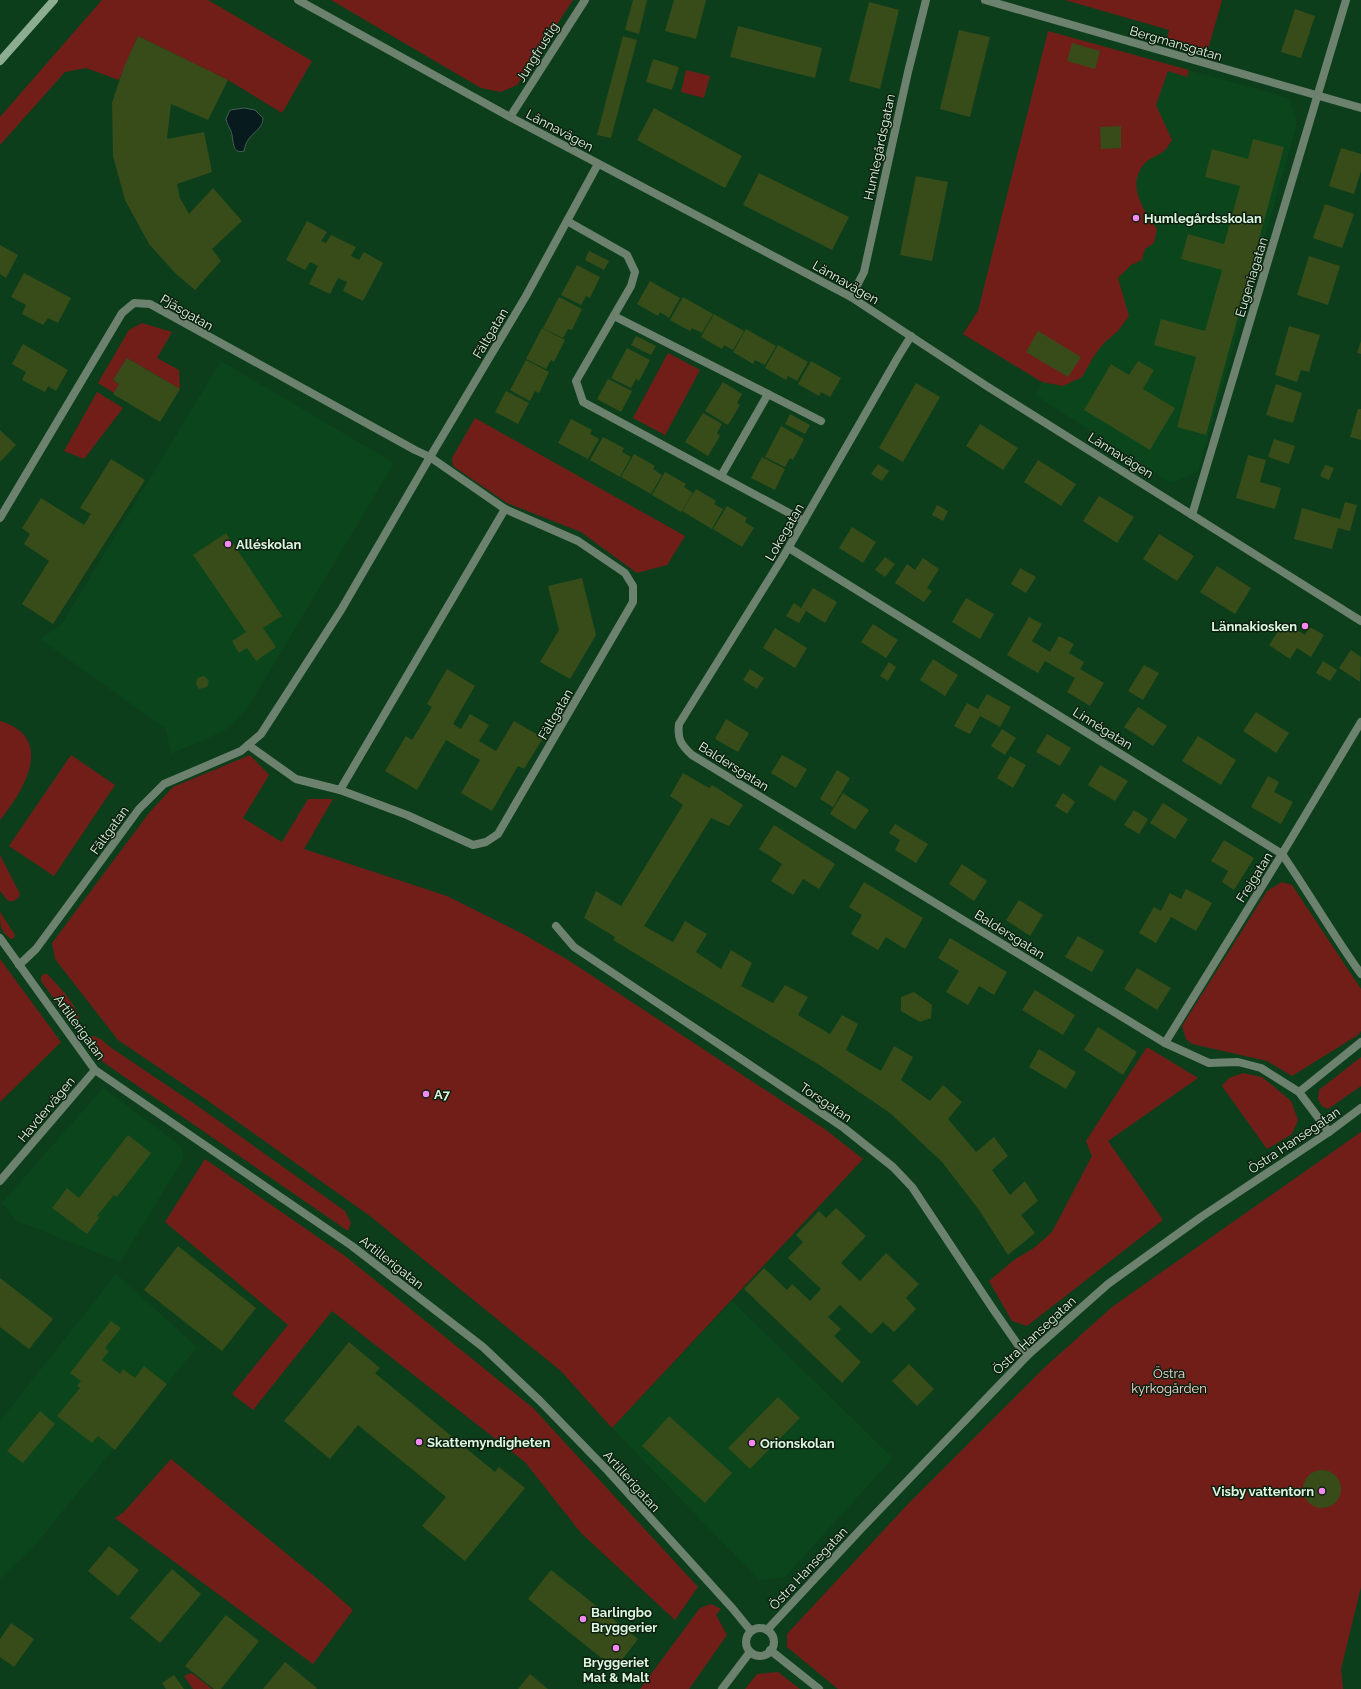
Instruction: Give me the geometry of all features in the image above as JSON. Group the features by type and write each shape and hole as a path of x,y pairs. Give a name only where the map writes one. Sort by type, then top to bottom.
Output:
{"street":[{"path":"0,62 54,0"},
{"name":"Lännavägen","path":"298,0 510,117 851,297 985,385 1361,621"},
{"name":"Jungfrustig","path":"510,117 585,0"},
{"name":"Humlegårdsgatan","path":"851,297 864,272 908,72 926,0"},
{"name":"Bergmansgatan","path":"985,0 1361,108"},
{"name":"Eugeniagatan","path":"1192,515 1346,0"},
{"name":"Fältgatan","path":"19,965 36,949 140,809 164,784 241,751 261,734 341,610 526,296 598,164"},
{"path":"568,221 627,256 635,272 631,286 576,381 583,402 804,521"},
{"name":"Pjäsgatan","path":"0,518 114,325 122,313 134,304 150,304 158,308 192,329 408,447 430,457"},
{"path":"614,316 820,421"},
{"name":"Lokegatan","path":"679,740 679,724 789,548 911,336"},
{"path":"721,476 768,394"},
{"name":"Fältgatan","path":"248,746 296,779 340,790 407,815 473,845 486,842 498,834 612,641 633,602 633,586 625,573 578,541 505,510 430,457"},
{"path":"340,790 505,510"},
{"name":"Linnégatan","path":"789,548 1282,854 1314,901 1343,949 1361,974"},
{"name":"Frejgatan","path":"1165,1043 1282,854 1361,722"},
{"name":"Baldersgatan","path":"679,740 687,750 699,759 1165,1043 1209,1063 1238,1062 1261,1068 1299,1092 1329,1132"},
{"name":"Torsgatan","path":"556,926 574,947 844,1128 893,1167 912,1187 1018,1345 1029,1354"},
{"name":"Artillerigatan","path":"0,938 95,1070 352,1246 483,1347 540,1401 607,1470 733,1609 751,1631"},
{"path":"1299,1092 1361,1042"},
{"name":"Havdervägen","path":"0,1181 95,1070"},
{"name":"Östra Hansegatan","path":"767,1630 870,1519 1029,1354 1108,1284 1201,1217 1329,1132 1361,1108"},
{"path":"760,1628 767,1630 771,1634 773,1640 773,1645 770,1650 761,1656 750,1652 746,1641 747,1636 751,1631 760,1628"},
{"path":"770,1650 819,1689"},
{"path":"722,1689 750,1652"}],"shaded area":[{"name":"Humlegårdsskolan","path":"1048,31 1289,98 1297,124 1198,472 1171,483 1035,395 1042,382 963,334 978,311"},
{"name":"Alléskolan","path":"221,361 394,463 246,711 224,731 171,754 166,729 40,639 61,625"},
{"path":"103,1088 180,1145 184,1158 120,1262 17,1221 2,1203"},
{"path":"116,1274 197,1347 35,1545 0,1579 0,1421"},
{"name":"Orionskolan","path":"732,1301 893,1458 785,1577 759,1580 612,1428"}],"green space":[{"path":"102,0 208,0 312,61 282,113 228,80 138,36 119,80 86,68 65,72 0,145 0,117"},
{"path":"331,0 573,0 517,85 501,92 481,88"},
{"path":"1065,0 1222,0 1207,53 1166,43 1169,30"},
{"path":"1048,31 1189,70 1187,77 1168,71 1156,105 1172,140 1163,152 1146,162 1140,170 1137,179 1138,197 1146,214 1157,229 1154,243 1145,249 1142,260 1131,265 1118,278 1129,316 1118,331 1104,343 1094,356 1082,377 1063,386 1042,382 963,334 978,311"},
{"path":"686,70 710,76 704,98 681,92"},
{"path":"142,323 172,332 157,358 179,370 180,389 127,358 113,380 119,384 114,393 98,383 129,330"},
{"path":"668,353 700,370 665,435 633,418"},
{"path":"97,392 123,408 84,459 64,451"},
{"path":"475,418 685,536 667,565 637,573 581,532 507,503 453,466 452,458"},
{"path":"0,721 17,729 27,739 31,752 30,766 25,780 18,794 0,820"},
{"path":"71,755 115,785 54,876 9,846"},
{"path":"250,755 269,775 243,818 282,842 308,799 333,799 304,849 447,896 523,934 568,960 826,1130 863,1159 612,1428 561,1371 370,1216 204,1098 118,1040 55,959 52,943 149,813 173,787"},
{"path":"0,855 20,894 14,901 8,901 0,891"},
{"path":"1282,882 1292,885 1361,989 1361,1031 1358,1035 1292,1076 1267,1061 1192,1044 1186,1039 1182,1026 1267,891"},
{"path":"0,912 15,935 14,938 11,939 3,931"},
{"path":"0,959 61,1042 0,1102"},
{"path":"44,974 47,974 51,978 72,1003 79,1021 75,1024 70,1021 41,981 41,977"},
{"path":"94,1036 199,1107 345,1211 351,1223 348,1231 103,1062 85,1037"},
{"path":"1147,1047 1198,1078 1108,1141 1163,1220 1027,1326 1012,1321 989,1281 1014,1260 1034,1248 1052,1232 1092,1156 1086,1141"},
{"path":"1361,1057 1361,1086 1328,1109 1322,1106 1318,1099 1319,1090"},
{"path":"1243,1073 1262,1077 1291,1101 1298,1120 1292,1134 1267,1149 1222,1086 1229,1078"},
{"name":"Östra kyrkogården","path":"1361,1132 1361,1587 1341,1669 1343,1689 838,1689 787,1647 787,1634 909,1503 1044,1368 1112,1307"},
{"path":"205,1159 345,1256 533,1408 698,1587 675,1620 581,1533 525,1462 332,1311 253,1410 232,1394 288,1325 165,1222"},
{"path":"171,1459 326,1586 353,1610 313,1664 115,1518 123,1513"},
{"path":"711,1604 721,1609 716,1615 727,1635 689,1689 640,1689 700,1608"},
{"path":"778,1672 800,1689 745,1689 757,1674"},
{"path":"191,1673 212,1689 193,1689 184,1676"}],"water":[{"path":"244,108 255,110 263,118 260,126 248,140 244,151 240,152 235,149 231,131 226,119 230,110"}],"building":[{"path":"633,0 647,0 639,34 625,30"},
{"path":"674,0 706,0 696,39 665,31"},
{"path":"869,2 899,10 880,89 849,81"},
{"path":"1295,9 1315,16 1301,58 1281,52"},
{"path":"738,26 822,48 815,78 730,57"},
{"path":"959,30 990,37 970,117 940,109"},
{"path":"138,36 228,80 208,120 171,104 167,139 204,132 212,172 177,184 180,198 189,214 213,188 242,221 212,249 221,261 195,290 175,273 149,244 125,200 113,156 112,103 124,67"},
{"path":"623,36 637,40 611,138 597,135"},
{"path":"1072,43 1100,51 1095,69 1067,61"},
{"path":"653,59 679,67 672,90 646,82"},
{"path":"654,108 742,156 725,188 637,140"},
{"path":"1121,126 1121,148 1101,149 1100,127"},
{"path":"1253,139 1284,147 1206,435 1177,427 1196,357 1154,345 1161,319 1205,331 1222,270 1181,259 1188,234 1224,244 1240,186 1205,177 1212,149 1248,159"},
{"path":"1341,148 1361,154 1361,171 1354,194 1329,186"},
{"path":"759,173 849,217 832,250 743,205"},
{"path":"916,176 948,182 932,261 900,255"},
{"path":"1325,204 1354,214 1342,248 1313,238"},
{"path":"307,221 327,232 321,241 326,243 331,235 356,247 351,256 359,260 364,252 383,263 363,301 343,291 347,282 338,278 330,294 309,284 318,266 310,262 305,270 286,260"},
{"path":"0,245 18,255 6,278 0,274"},
{"path":"589,251 609,261 604,270 585,260"},
{"path":"1309,256 1340,266 1328,305 1297,295"},
{"path":"577,265 600,277 590,298 586,296 581,305 561,295"},
{"path":"24,273 71,298 58,323 48,318 43,325 22,314 26,305 11,297"},
{"path":"650,281 680,298 669,318 660,312 658,316 637,304"},
{"path":"559,297 582,309 572,330 568,329 563,338 543,328"},
{"path":"683,297 713,314 702,333 692,328 690,331 670,320"},
{"path":"714,314 744,331 733,350 724,345 722,349 701,337"},
{"path":"1289,326 1320,335 1309,372 1301,370 1297,382 1275,375"},
{"path":"542,328 565,340 554,362 551,360 546,369 526,359"},
{"path":"746,329 776,346 765,365 755,360 753,364 733,352"},
{"path":"1038,331 1081,357 1068,377 1026,352"},
{"path":"636,336 656,346 651,355 631,345"},
{"path":"1361,341 1361,354 1357,353"},
{"path":"23,344 68,370 56,391 48,386 45,392 22,380 26,372 12,364"},
{"path":"778,345 808,362 797,381 788,376 786,380 765,368"},
{"path":"627,348 650,360 639,381 636,379 631,388 611,378"},
{"path":"127,358 180,389 160,422 113,394 119,384 113,380"},
{"path":"526,360 549,372 539,393 535,391 530,401 510,390"},
{"path":"811,361 841,378 830,397 821,392 819,396 798,384"},
{"path":"1138,361 1154,370 1143,389 1175,408 1150,450 1084,410 1111,364 1129,375"},
{"path":"608,379 632,391 621,412 597,399"},
{"path":"723,382 742,394 737,403 740,405 728,425 705,411"},
{"path":"916,383 940,397 903,462 879,448"},
{"path":"1276,384 1302,393 1293,423 1266,415"},
{"path":"506,391 529,403 518,424 495,412"},
{"path":"1358,409 1361,409 1361,440 1350,437"},
{"path":"703,413 722,424 717,433 720,436 708,456 685,442"},
{"path":"790,414 810,425 805,434 785,424"},
{"path":"571,419 592,430 590,434 599,439 588,459 558,443"},
{"path":"980,424 1018,448 1003,470 966,446"},
{"path":"781,426 804,439 793,460 790,458 785,467 765,457"},
{"path":"0,430 16,445 0,462"},
{"path":"603,437 624,448 622,452 631,457 620,477 590,460"},
{"path":"1274,439 1295,446 1289,464 1268,457"},
{"path":"634,454 655,466 653,469 662,475 651,494 621,477"},
{"path":"1248,455 1266,460 1260,482 1281,488 1275,509 1236,498"},
{"path":"762,457 785,469 775,490 751,478"},
{"path":"111,459 145,480 53,624 22,604 49,561 24,544 30,534 22,528 41,498 84,525 91,514 80,508"},
{"path":"1038,460 1076,484 1061,506 1024,482"},
{"path":"878,464 889,471 882,481 871,474"},
{"path":"1325,465 1334,468 1329,480 1320,476"},
{"path":"665,472 686,484 684,487 693,493 681,512 652,495"},
{"path":"696,489 716,501 714,504 723,509 712,529 682,511"},
{"path":"1099,496 1134,517 1117,543 1083,521"},
{"path":"1345,502 1357,505 1350,531 1338,528 1332,549 1294,539 1302,508 1340,519"},
{"path":"937,505 948,511 943,521 932,515"},
{"path":"727,506 747,518 745,522 754,528 742,547 713,529"},
{"path":"852,527 876,542 863,563 839,548"},
{"path":"226,533 282,616 263,628 276,647 256,661 247,648 239,653 232,641 246,632 193,555"},
{"path":"1159,534 1194,556 1177,581 1143,559"},
{"path":"885,557 895,564 885,577 875,570"},
{"path":"923,558 939,569 927,588 932,591 924,602 895,583 907,564 915,570"},
{"path":"1217,566 1251,588 1235,614 1200,592"},
{"path":"1020,568 1036,577 1026,593 1011,584"},
{"path":"582,578 596,635 570,679 540,662 559,630 548,586"},
{"path":"813,588 837,602 825,623 806,611 799,623 786,616 794,603 801,608"},
{"path":"966,598 994,614 980,639 952,622"},
{"path":"1029,617 1042,624 1032,641 1050,652 1059,636 1074,644 1069,653 1084,662 1080,669 1104,683 1090,706 1067,692 1075,678 1045,661 1038,673 1007,655"},
{"path":"1284,622 1305,635 1310,627 1324,635 1311,657 1297,648 1290,659 1269,645"},
{"path":"873,624 898,640 886,658 861,642"},
{"path":"775,628 807,648 795,668 763,648"},
{"path":"1351,650 1361,657 1360,682 1339,668"},
{"path":"933,659 958,675 945,696 920,680"},
{"path":"1323,661 1337,670 1330,681 1316,673"},
{"path":"889,662 896,667 888,681 880,676"},
{"path":"1144,665 1159,673 1143,700 1128,691"},
{"path":"447,669 475,686 453,724 461,729 470,714 489,725 479,741 496,751 514,721 543,738 524,769 518,766 492,811 461,793 480,760 446,740 417,790 385,771 406,736 412,740 432,707 427,704"},
{"path":"750,669 764,678 757,689 743,680"},
{"path":"204,676 209,681 207,687 199,689 196,684 197,678"},
{"path":"987,694 1011,707 1000,727 980,716 970,734 954,726 967,703 978,709"},
{"path":"1138,707 1167,726 1153,746 1124,727"},
{"path":"1256,712 1289,733 1276,753 1243,731"},
{"path":"726,719 749,733 738,752 715,739"},
{"path":"1002,729 1016,738 1005,755 991,746"},
{"path":"1047,734 1071,748 1060,766 1036,752"},
{"path":"1198,736 1236,760 1221,785 1182,761"},
{"path":"782,755 807,769 796,788 771,773"},
{"path":"1010,756 1026,765 1013,788 997,778"},
{"path":"1100,765 1128,781 1115,801 1088,785"},
{"path":"837,770 850,778 833,807 820,799"},
{"path":"683,773 709,788 712,785 743,805 729,826 711,818 644,926 673,942 685,921 707,934 696,952 721,969 731,950 752,963 741,986 773,1003 785,985 808,997 798,1015 830,1034 842,1015 858,1024 846,1050 881,1071 894,1046 913,1057 901,1080 930,1101 943,1085 962,1102 948,1119 976,1152 994,1137 1008,1156 992,1170 1010,1195 1025,1181 1038,1201 1021,1215 1035,1233 1008,1255 979,1210 942,1162 890,1113 821,1066 613,940 615,937 584,918 596,891 621,906 683,805 670,796"},
{"path":"1268,776 1279,782 1274,792 1293,802 1281,824 1251,807"},
{"path":"843,793 869,810 855,830 830,814"},
{"path":"1063,793 1075,802 1067,814 1055,806"},
{"path":"1163,803 1188,819 1175,839 1150,823"},
{"path":"1134,810 1148,819 1139,834 1124,825"},
{"path":"895,824 928,844 916,863 895,850 900,840 889,833"},
{"path":"774,825 835,864 819,889 803,879 793,895 771,881 782,864 759,849"},
{"path":"1224,840 1254,858 1234,890 1222,882 1228,871 1211,861"},
{"path":"962,864 987,881 974,901 949,884"},
{"path":"864,882 923,918 905,949 886,937 878,950 851,934 862,915 849,907"},
{"path":"1186,889 1212,903 1196,931 1171,917 1156,943 1139,933 1154,907 1161,911 1170,893 1181,899"},
{"path":"1019,900 1043,915 1030,936 1006,920"},
{"path":"1078,936 1104,951 1092,972 1065,957"},
{"path":"950,938 1007,972 994,995 979,986 968,1005 946,992 959,971 938,958"},
{"path":"1137,968 1171,988 1157,1010 1124,989"},
{"path":"1035,990 1075,1015 1063,1035 1022,1010"},
{"path":"914,992 932,1005 931,1018 920,1022 901,1011 901,997"},
{"path":"1098,1027 1137,1052 1123,1075 1084,1050"},
{"path":"1039,1049 1076,1072 1066,1089 1029,1067"},
{"path":"128,1135 151,1153 117,1197 114,1195 97,1216 100,1217 87,1234 52,1208 67,1188 79,1198"},
{"path":"836,1208 866,1236 841,1263 860,1281 886,1253 919,1284 906,1298 916,1309 894,1332 883,1322 871,1334 840,1305 828,1317 841,1329 834,1336 861,1362 842,1383 744,1289 764,1268 787,1290 792,1284 810,1301 821,1289 788,1258 803,1242 796,1235 819,1211 826,1218"},
{"path":"178,1246 256,1308 222,1351 144,1290"},
{"path":"0,1278 53,1319 29,1349 0,1327"},
{"path":"111,1321 121,1328 105,1348 109,1351 102,1360 120,1374 123,1369 135,1378 144,1366 167,1384 115,1450 98,1436 92,1443 57,1416 80,1388 77,1386 81,1381 70,1373"},
{"name":"Skattemyndigheten","path":"349,1342 380,1368 375,1373 495,1472 499,1467 525,1488 465,1561 422,1526 446,1497 358,1425 330,1459 284,1421"},
{"path":"909,1364 934,1389 917,1406 892,1381"},
{"path":"778,1397 800,1418 750,1469 728,1448"},
{"path":"40,1411 55,1424 23,1463 7,1451"},
{"path":"669,1416 732,1473 705,1503 642,1446"},
{"name":"Visby vattentorn","path":"1322,1470 1332,1473 1338,1479 1341,1489 1338,1499 1332,1505 1322,1508 1312,1505 1306,1499 1303,1489 1306,1479 1312,1473"},
{"path":"109,1546 139,1570 118,1596 88,1571"},
{"path":"172,1569 201,1594 160,1643 130,1618"},
{"name":"Barlingbo Bryggerier","path":"551,1570 638,1639 615,1669 528,1599"},
{"path":"226,1615 259,1641 221,1689 214,1689 185,1666"},
{"path":"11,1623 34,1639 14,1667 0,1657 0,1639"},
{"path":"285,1662 317,1688 263,1689"},
{"path":"530,1674 548,1689 518,1689"},
{"path":"174,1675 184,1689 166,1689 162,1683"}],"place":[{"name":"Humlegårdsskolan","path":"1136,218"},
{"name":"Alléskolan","path":"228,544"},
{"name":"Lännakiosken","path":"1305,626"},
{"name":"A7","path":"426,1094"},
{"name":"Skattemyndigheten","path":"419,1442"},
{"name":"Orionskolan","path":"752,1443"},
{"name":"Visby vattentorn","path":"1322,1491"},
{"name":"Barlingbo Bryggerier","path":"583,1619"},
{"name":"Bryggeriet Mat & Malt","path":"616,1648"}]}
